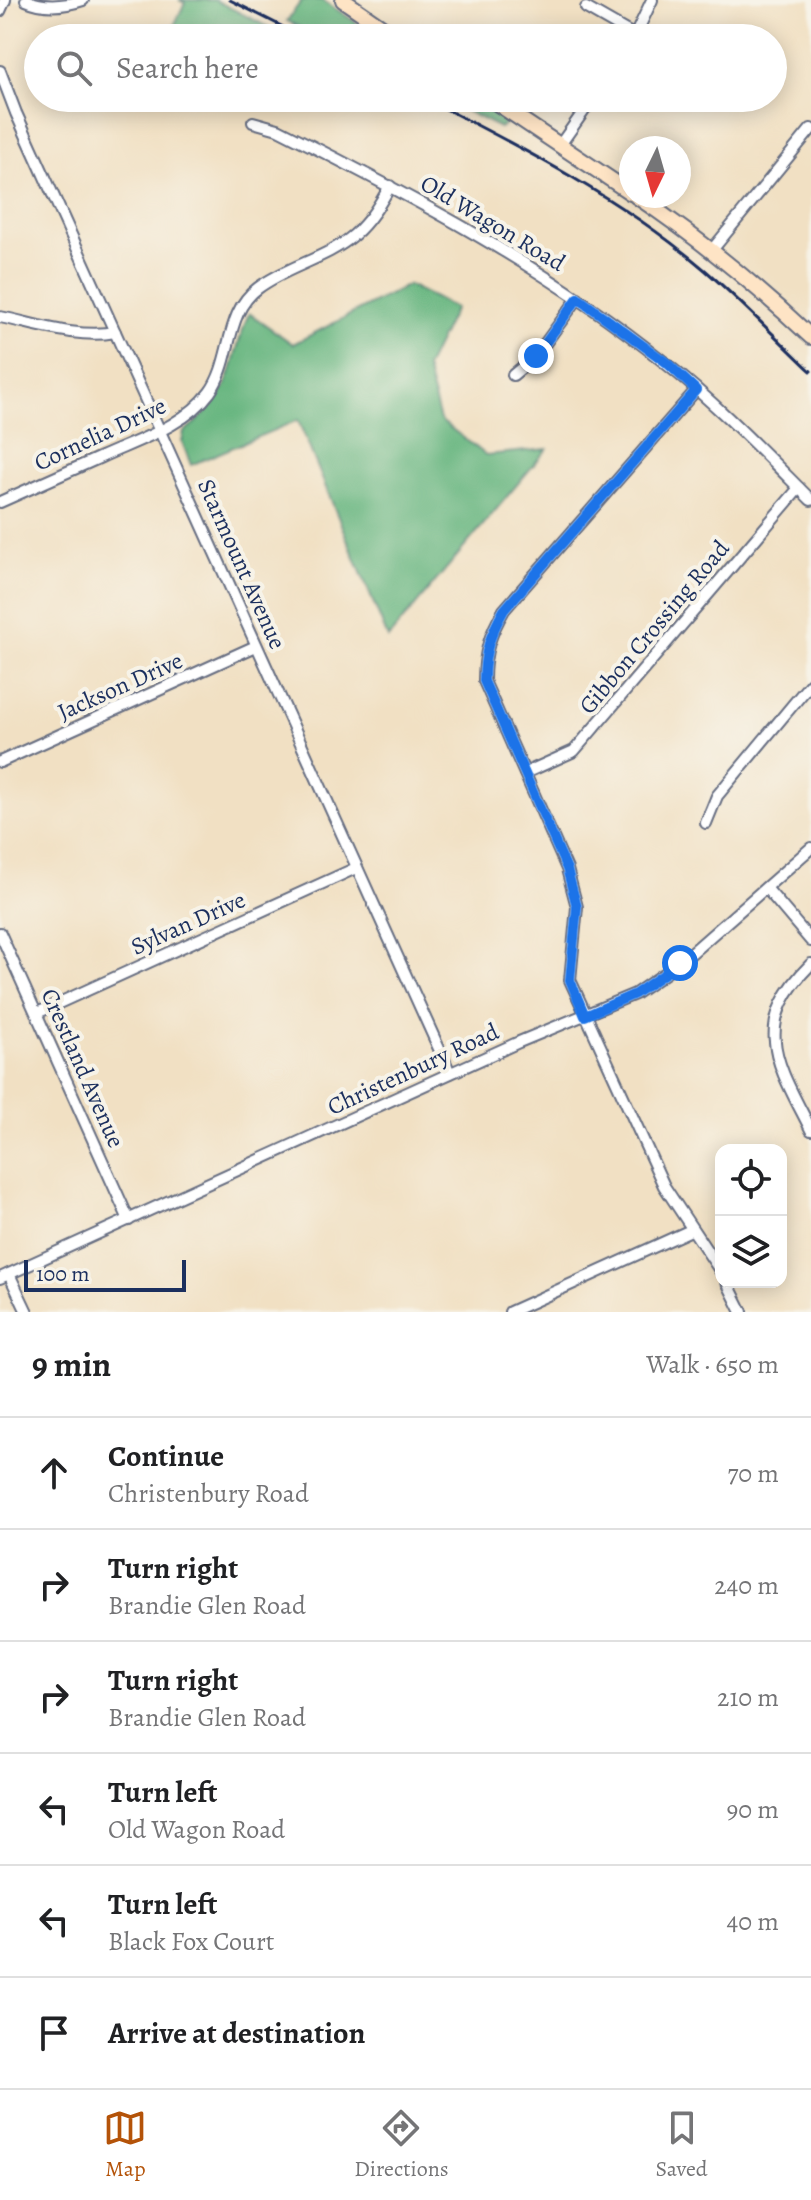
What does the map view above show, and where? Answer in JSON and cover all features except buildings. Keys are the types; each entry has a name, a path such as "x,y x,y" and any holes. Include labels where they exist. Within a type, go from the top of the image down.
{"main road":[{"path":"343,0 378,24"},
{"path":"510,112 619,185"},
{"path":"653,208 712,250 811,337"}],"street":[{"path":"0,11 5,0"},
{"path":"26,0 38,5 69,4 83,0"},
{"path":"641,24 652,0"},
{"path":"586,8 613,24"},
{"name":"Starmount Avenue","path":"0,71 16,113 450,1073"},
{"path":"560,145 583,112"},
{"name":"Old Wagon Road","path":"253,122 278,129 390,186 511,254 578,298 667,363 811,500"},
{"path":"712,250 811,129"},
{"name":"Cornelia Drive","path":"0,502 160,430 196,408 216,383 234,322 249,296 283,273 353,236 390,186"},
{"path":"513,375 536,356 578,298"},
{"path":"0,317 60,329 115,332"},
{"path":"696,390 504,610 490,634 484,655 484,681 567,869 577,907 570,980 664,1186 715,1264"},
{"name":"Gibbon Crossing Road","path":"525,773 574,751 799,488"},
{"name":"Jackson Drive","path":"0,762 256,646"},
{"path":"706,823 717,796 811,683"},
{"name":"Christenbury Road","path":"5,1276 654,983 767,889 811,848"},
{"name":"Sylvan Drive","path":"37,1013 356,868"},
{"path":"767,889 811,941"},
{"name":"Crestland Avenue","path":"0,933 129,1220"},
{"path":"811,964 790,987 780,1005 774,1028 779,1068 811,1130"},
{"path":"510,1312 691,1230"},
{"path":"5,1276 27,1312"},
{"path":"730,1288 742,1312"}],"green space":[{"path":"179,0 215,0 262,24 175,24 185,3"},
{"path":"302,0 322,0 359,24 293,24 287,21"},
{"path":"468,112 492,112 507,122 500,128"},
{"path":"408,285 455,308 426,368 440,420 486,455 547,449 388,638 298,420 191,465 182,442 184,432 202,417 223,391 249,313 293,344"}],"railway":[{"path":"230,0 277,24"},
{"path":"451,112 534,155 640,220 705,270 811,371"}],"route":[{"path":"536,356 578,298 667,363 696,390 504,610 490,634 484,655 484,681 567,869 577,907 570,980 585,1016 635,994 680,963"}]}
